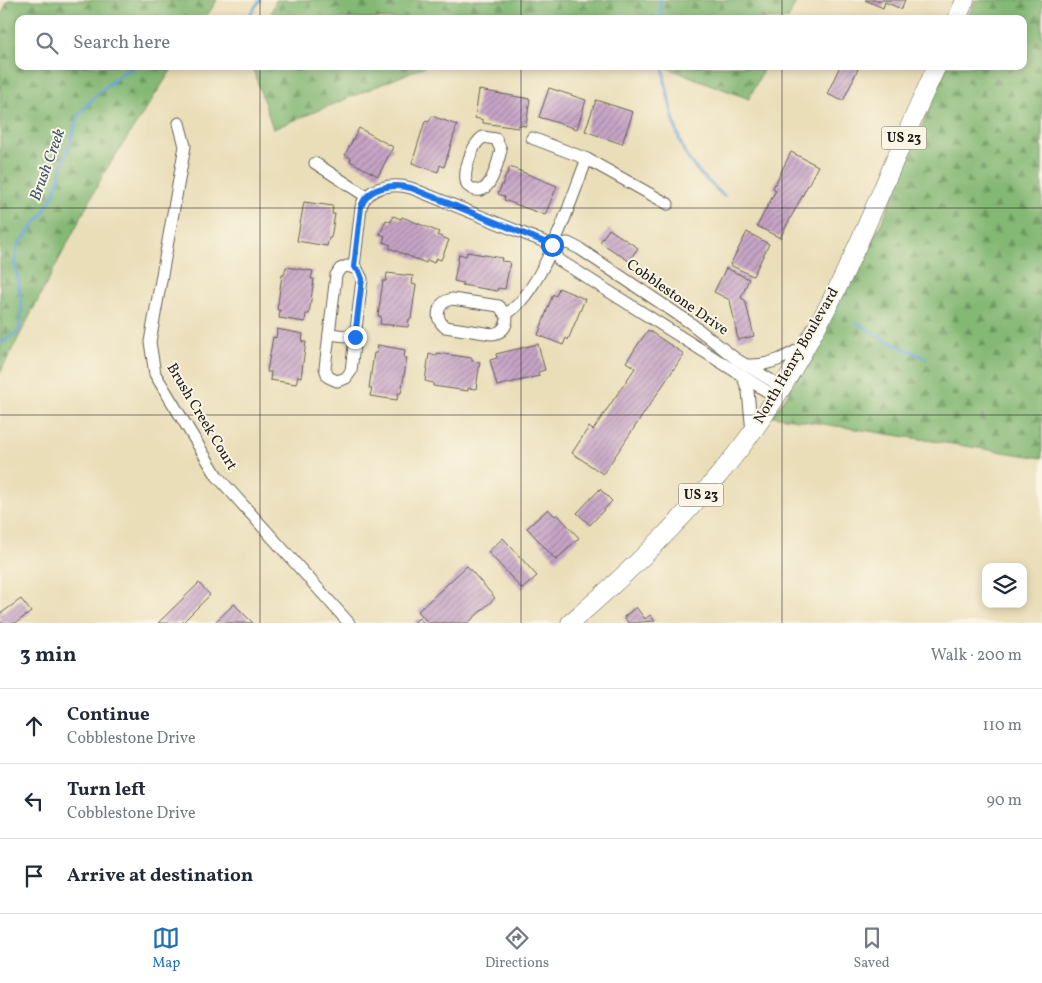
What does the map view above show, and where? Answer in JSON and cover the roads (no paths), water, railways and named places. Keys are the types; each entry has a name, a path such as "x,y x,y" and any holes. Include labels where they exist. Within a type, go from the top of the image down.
{"highway":[{"path":"959,15 965,0"},
{"name":"North Henry Boulevard","path":"580,620 649,551 702,494 752,432 779,392 807,345 840,281 935,70"}],"street":[{"name":"Brush Creek Court","path":"179,123 185,146 150,342 155,374 217,476 349,623"},
{"path":"483,137 492,137 498,141 501,148 494,172 487,187 474,190 466,184 465,174 477,142 483,137"},
{"path":"532,138 586,160 668,204"},
{"path":"506,314 518,306 528,294 552,245 586,160"},
{"path":"315,163 367,196 361,207 354,267"},
{"name":"Cobblestone Drive","path":"367,196 382,188 400,185 552,245 568,242 689,322 733,363"},
{"path":"467,210 474,190"},
{"name":"Cobblestone Drive","path":"552,245 559,260 779,392"},
{"path":"344,267 354,267 359,271 362,279 350,374 345,379 337,381 329,378 325,370 336,275 344,267"},
{"path":"454,299 495,305 500,307 506,314 507,321 504,328 492,334 448,328 439,321 438,313 443,303 454,299"},
{"path":"329,334 355,337"},
{"path":"752,432 744,370 774,362 807,345"}],"waterway":[{"name":"Brush Creek","path":"250,15 260,0"},
{"path":"660,0 661,15"},
{"name":"Brush Creek","path":"0,344 19,331 22,306 15,263 17,247 44,212 54,193 79,114 96,95 124,72 130,70"},
{"path":"664,70 671,111 685,153 698,171 724,196"},
{"path":"856,322 883,339 926,358"}]}
